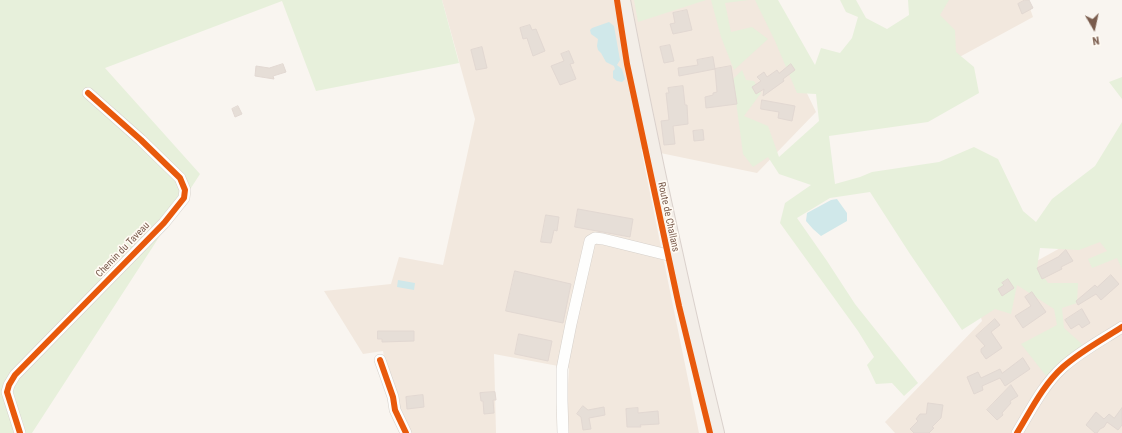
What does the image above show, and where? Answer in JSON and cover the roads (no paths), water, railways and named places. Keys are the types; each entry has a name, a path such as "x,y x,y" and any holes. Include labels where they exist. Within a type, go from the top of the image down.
{"main road":[{"name":"Route de Challans","path":"623,0 676,257 717,433"}],"street":[{"name":"Chemin du Taveau","path":"20,433 8,392 11,380 164,223 185,195 185,190 180,178 141,140 88,93"},
{"path":"563,433 562,369 590,241 595,238 603,239 676,257"},
{"path":"1017,433 1041,393 1062,368 1084,351 1122,327"},
{"path":"380,360 393,397 395,410 406,433"}],"water":[{"path":"609,22 614,26 620,60 617,65 622,69 625,79 622,82 613,78 613,71 615,69 614,66 606,62 598,50 598,39 591,34 590,30"},
{"path":"837,199 847,213 847,221 821,236 806,221 807,213 831,200"},
{"path":"398,280 415,283 414,290 397,287"}]}
